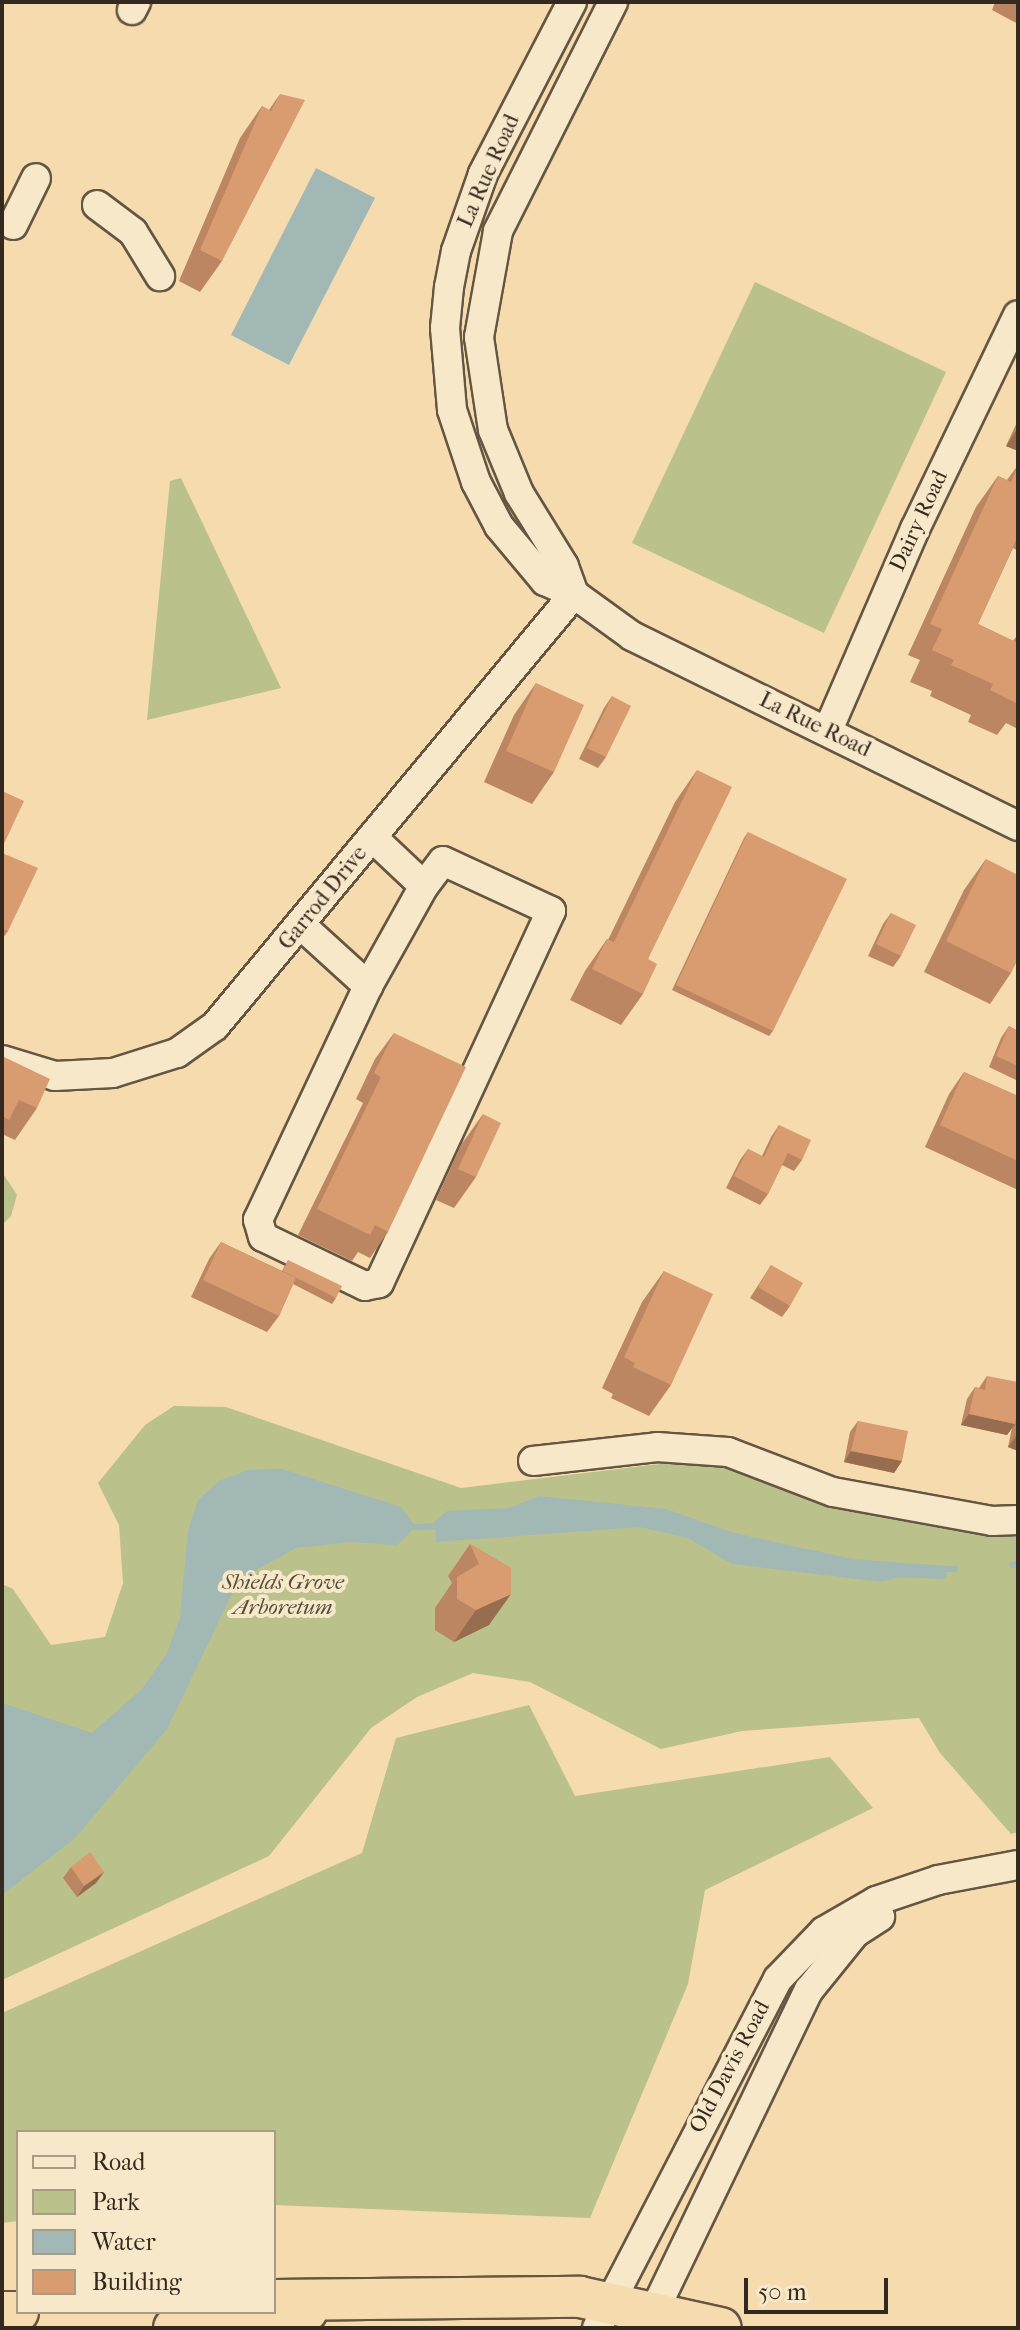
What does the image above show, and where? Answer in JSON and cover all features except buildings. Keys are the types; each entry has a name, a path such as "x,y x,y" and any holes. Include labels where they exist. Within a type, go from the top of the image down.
{"highway":[{"path":"276,2300 580,2297 603,2315 721,2328"},
{"path":"174,2328 378,2300"}],"street":[{"name":"La Rue Road","path":"572,2 468,211 456,251 445,328 452,410 476,482 521,557 545,581 574,594 632,636 1018,826"},
{"name":"La Rue Road","path":"574,594 564,566 519,493 493,430 479,337 498,231 613,2"},
{"path":"13,225 36,178"},
{"path":"97,205 133,232 160,276"},
{"name":"Dairy Road","path":"828,730 915,529 1018,315"},
{"name":"Garrod Drive","path":"2,1060 55,1076 84,1077 177,1053 215,1026 574,594"},
{"path":"372,837 424,886"},
{"path":"443,861 551,911 379,1283 365,1286 263,1237 258,1220 368,986 424,886 443,861"},
{"path":"301,925 368,986"},
{"path":"533,1461 657,1447 719,1451 833,1492 992,1521 1018,1520"},
{"name":"Old Davis Road","path":"603,2315 778,1979 824,1931 876,1901 938,1880 1018,1865"},
{"name":"Old Davis Road","path":"650,2319 809,1990 855,1933 938,1880"}],"green space":[{"path":"755,282 946,372 824,633 632,543"},
{"path":"181,478 281,688 147,720 170,481"},
{"path":"2,1172 17,1195 11,1216 2,1225"},
{"name":"Shields Grove Arboretum","path":"174,1406 226,1407 461,1488 701,1459 737,1465 819,1502 964,1528 1018,1531 1018,1832 1011,1834 940,1753 919,1718 742,1731 661,1749 530,1682 473,1673 417,1697 371,1728 269,1856 2,1980 2,1584 13,1589 51,1645 105,1637 123,1583 119,1525 98,1483 145,1425"},
{"path":"529,1705 575,1796 830,1757 873,1808 705,1890 688,1984 590,2218 276,2205 276,2130 16,2130 16,2221 2,2223 2,2013 362,1853 396,1738"}],"water":[{"path":"316,168 375,198 289,365 231,335"},
{"path":"282,1469 401,1507 416,1527 397,1545 350,1542 296,1548 247,1575 230,1598 167,1729 75,1838 2,1895 2,1703 92,1733 142,1689 167,1653 180,1618 188,1531 198,1500 219,1481 248,1470"},
{"path":"539,1496 666,1509 734,1533 852,1559 947,1566 946,1579 898,1577 882,1582 732,1564 688,1538 640,1527 436,1542 435,1521 447,1511 509,1508"}],"waterway":[{"path":"416,1527 440,1526"},
{"path":"1012,1565 1018,1564"},
{"path":"941,1569 955,1569"}]}
